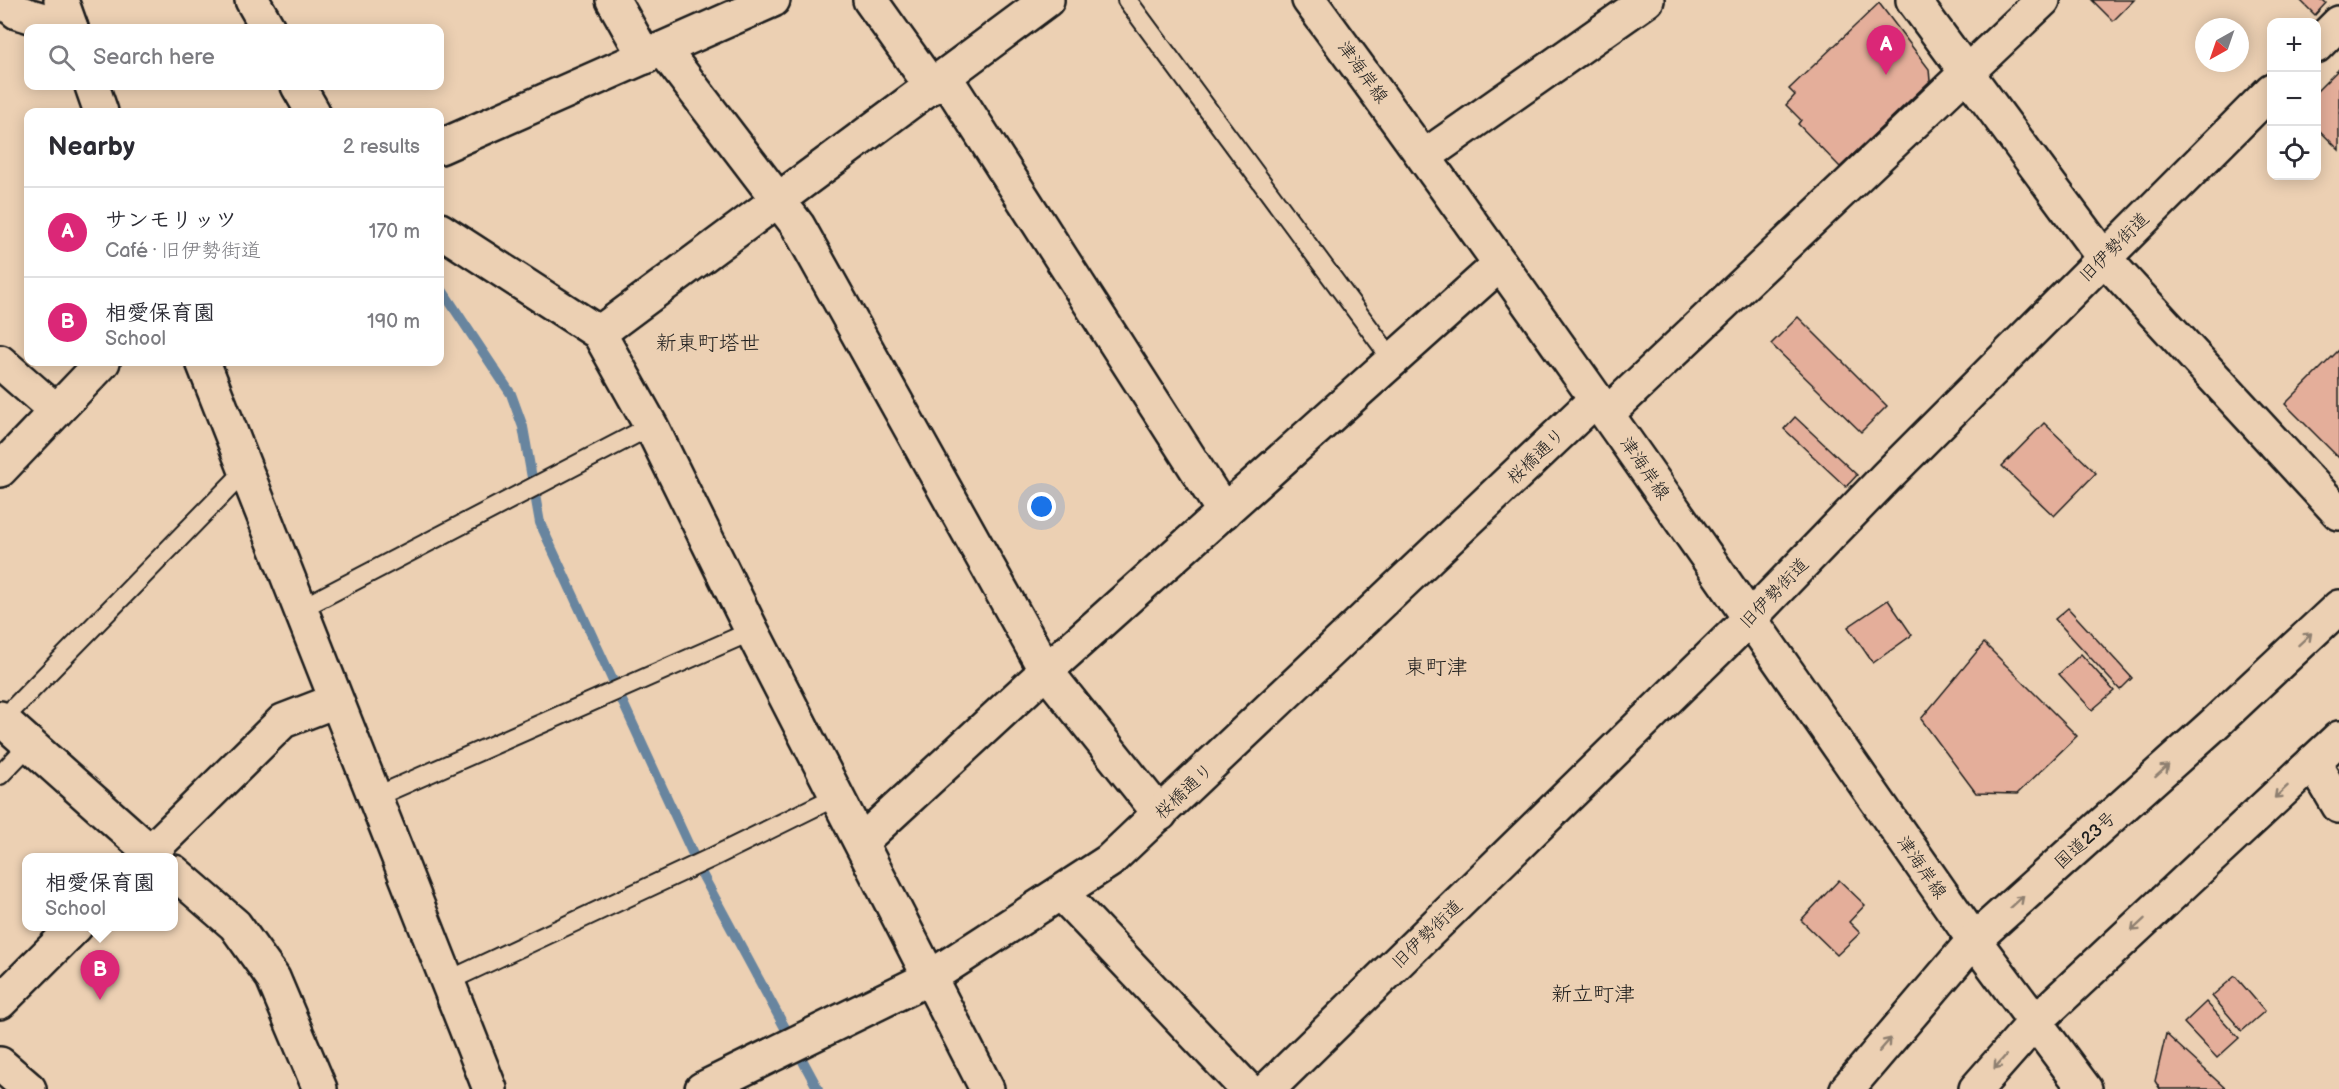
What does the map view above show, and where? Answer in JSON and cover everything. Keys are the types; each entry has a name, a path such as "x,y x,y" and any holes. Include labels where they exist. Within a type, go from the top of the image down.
{"main road":[{"path":"3,0 17,12 58,24"},
{"path":"61,0 70,24"},
{"path":"252,0 266,24"},
{"path":"614,0 654,53 798,226 1046,671 1160,814"},
{"path":"444,145 773,0"},
{"path":"870,0 939,82 1224,512"},
{"path":"599,333 1047,0"},
{"name":"津海岸線","path":"1309,0 1425,156 1974,940 2085,1089"},
{"path":"1425,156 1647,0"},
{"path":"1913,0 2103,257 2339,513"},
{"name":"桜橋通り","path":"702,1089 929,978 1109,861 1968,72 2043,0"},
{"path":"2321,41 2339,23"},
{"path":"93,90 100,108"},
{"path":"300,90 311,108"},
{"name":"旧伊勢街道","path":"1268,1089 1749,619 2103,257 2267,94"},
{"path":"444,233 599,333 651,426 752,631 987,1089"},
{"path":"861,841 1046,671 1500,264"},
{"path":"0,362 56,410"},
{"path":"0,470 99,366"},
{"path":"205,366 490,1089"},
{"name":"国道23号","path":"1846,1089 1974,940 2212,726 2339,607"},
{"path":"162,853 283,721 335,701"},
{"path":"1,719 148,853"},
{"path":"1976,1089 2035,1022 2339,738"},
{"path":"2313,762 2339,806"},
{"path":"178,878 235,925 273,978 320,1089"},
{"path":"1061,893 1247,1089"},
{"path":"0,1002 72,931"},
{"path":"0,1064 29,1089"}],"lane":[{"path":"1127,0 1392,359"},
{"path":"300,609 651,426"},
{"path":"1,719 247,469"},
{"path":"375,797 752,631"},
{"path":"0,775 29,745"},
{"path":"448,981 711,858 837,796"}],"building":[{"path":"2092,0 2134,0 2113,21"},
{"path":"2300,0 2323,0 2326,3 2315,15"},
{"path":"1879,3 1929,69 1930,81 1840,167 1798,124 1801,120 1786,105 1795,95 1789,89"},
{"path":"2339,69 2339,150 2321,132 2321,87"},
{"path":"1798,317 1887,406 1861,432 1771,344"},
{"path":"2339,350 2339,458 2285,404"},
{"path":"1795,417 1857,475 1846,487 1784,429"},
{"path":"2044,423 2096,473 2054,516 2002,466"},
{"path":"1888,600 1912,635 1873,663 1848,627"},
{"path":"2068,608 2132,678 2120,690 2055,619"},
{"path":"1984,643 2077,736 2017,794 1976,793 1921,719"},
{"path":"2081,654 2114,691 2092,710 2059,674"},
{"path":"1839,880 1865,905 1849,922 1860,933 1837,955 1801,920"},
{"path":"2235,976 2265,1011 2242,1031 2212,996"},
{"path":"2206,1002 2239,1038 2217,1058 2184,1023"},
{"path":"2166,1034 2226,1089 2160,1089 2155,1081"}],"waterway":[{"path":"444,293 511,394 523,427 540,523 703,876 818,1089"}],"place":[{"name":"サンモリッツ","path":"1886,75"},
{"name":"相愛保育園","path":"100,1000"}],"district":[{"name":"新東町塔世","path":"708,343"},
{"name":"東町津","path":"1436,667"},
{"name":"新立町津","path":"1593,994"}]}
